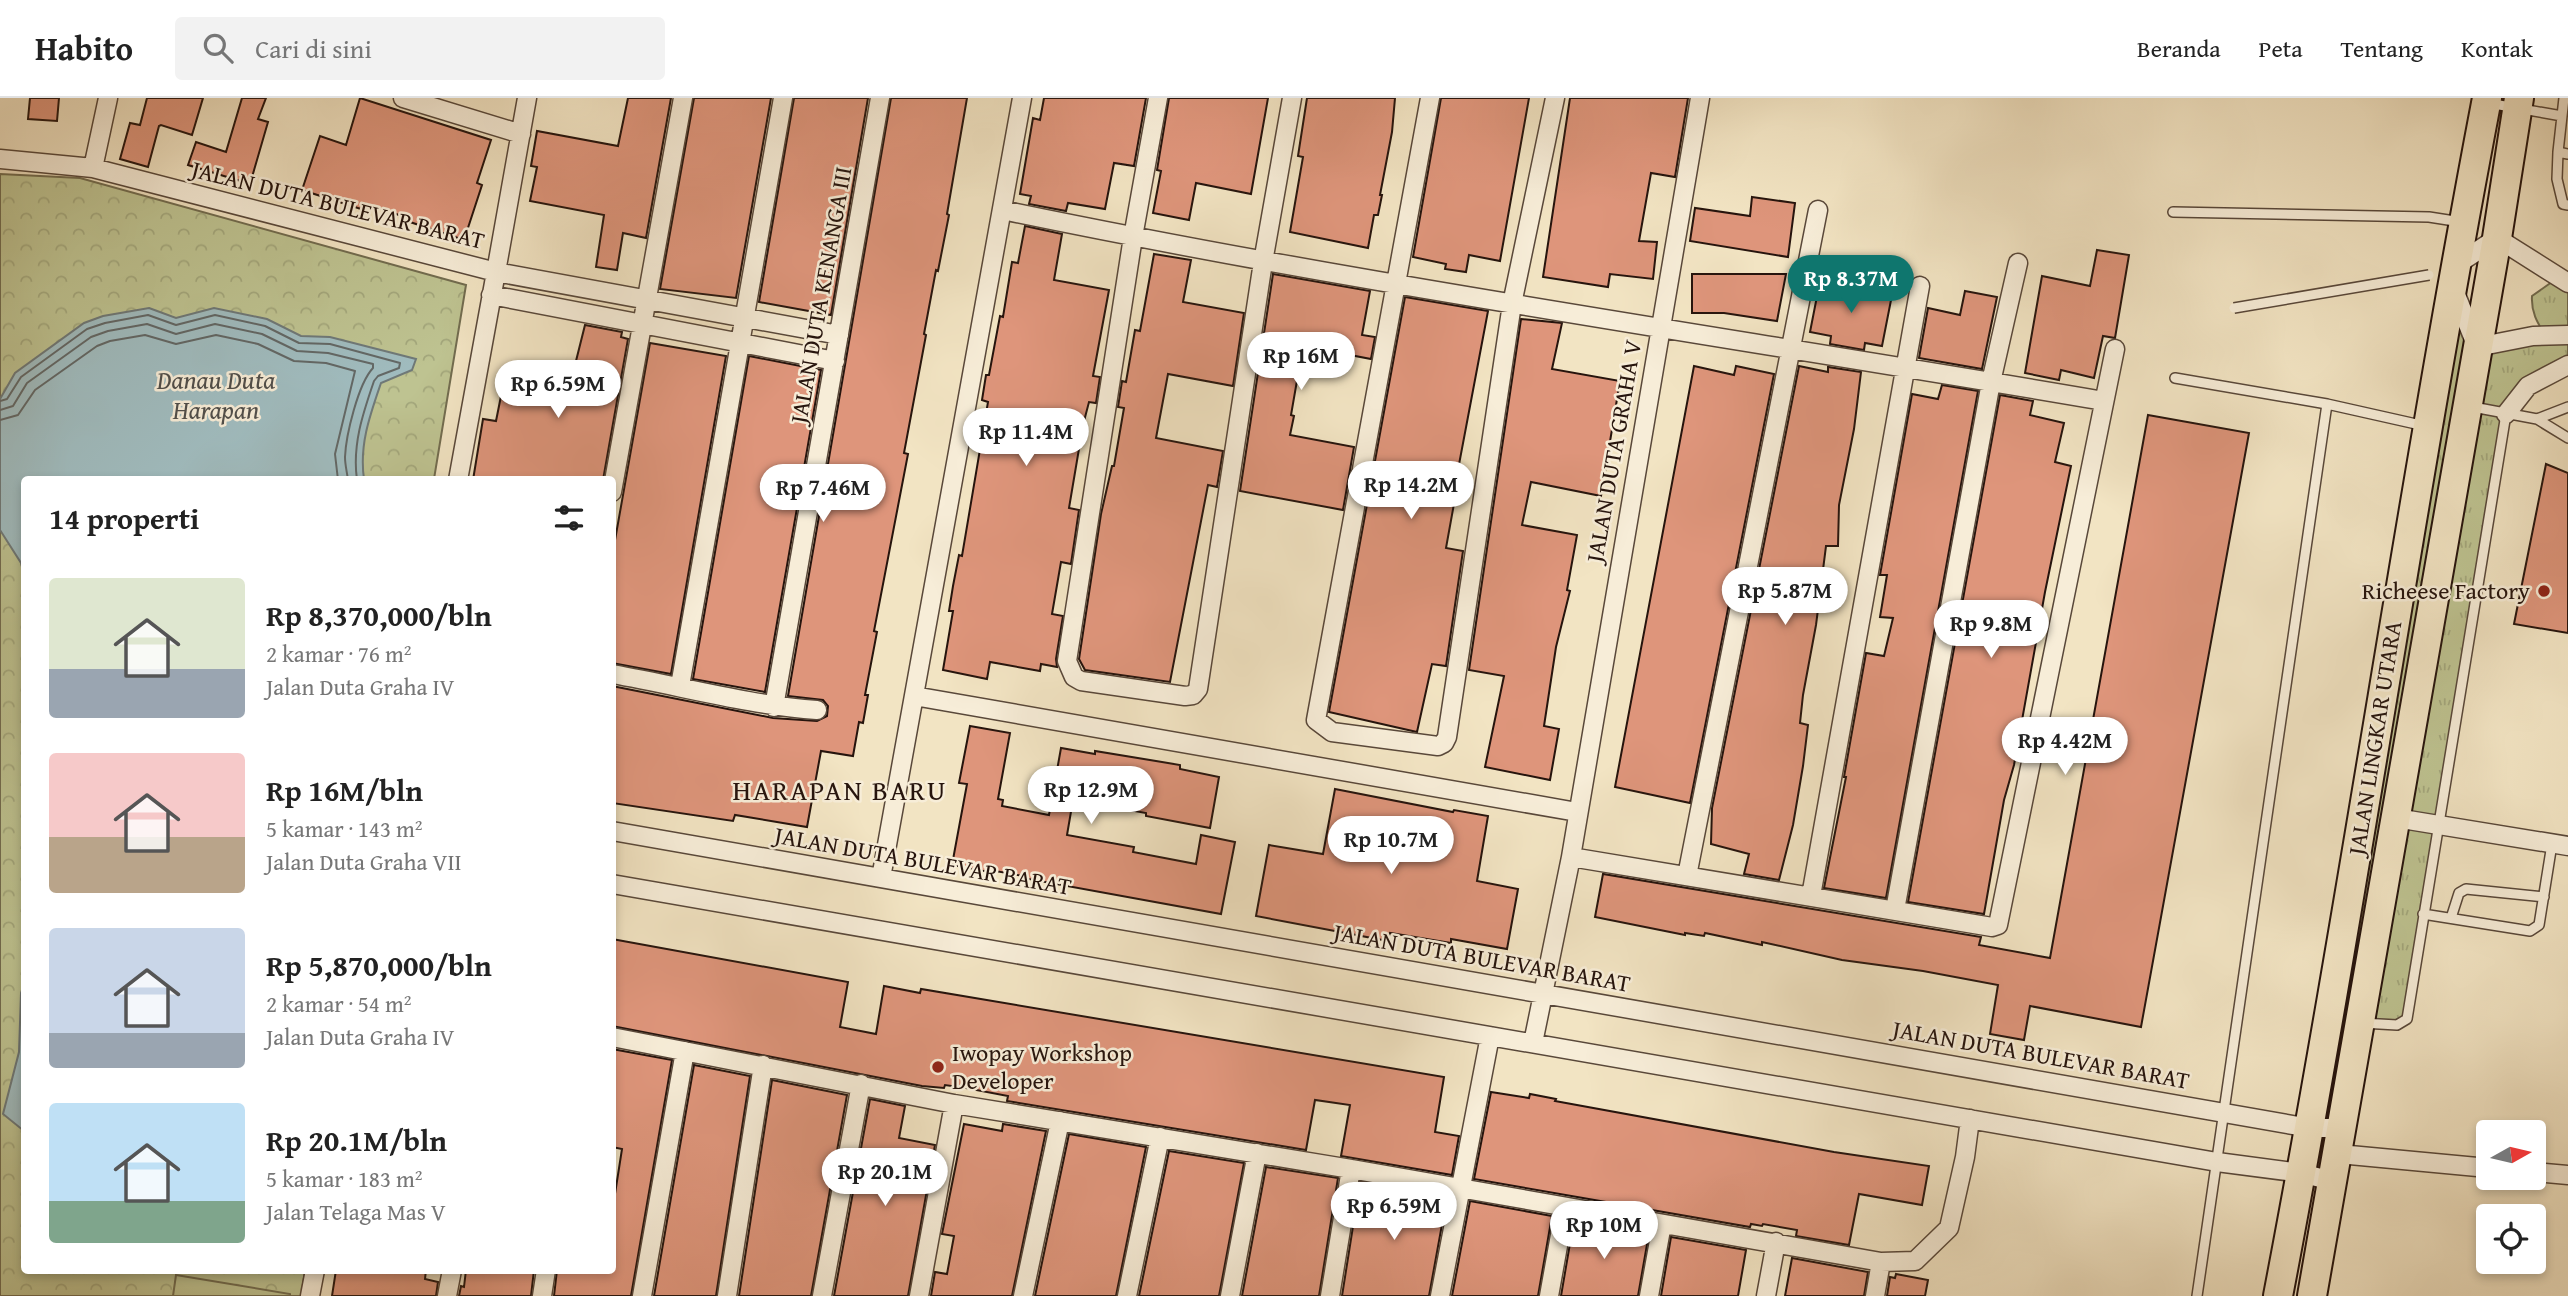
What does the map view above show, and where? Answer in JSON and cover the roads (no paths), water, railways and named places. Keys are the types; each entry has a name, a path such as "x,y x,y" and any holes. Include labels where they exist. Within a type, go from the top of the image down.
{"main road":[{"name":"JALAN LINGKAR UTARA","path":"2278,1296 2292,1172 2427,426 2446,275 2463,222 2485,99"},
{"name":"JALAN LINGKAR UTARA","path":"2312,1296 2519,104"}],"street":[{"path":"93,168 108,98"},
{"path":"403,98 522,134"},
{"path":"527,98 496,272 839,335"},
{"path":"615,476 683,98"},
{"path":"680,686 783,98"},
{"name":"JALAN DUTA KENANGA III","path":"774,707 880,98"},
{"path":"881,878 1022,98"},
{"path":"1158,98 1133,237 1067,661 1069,670 1081,681 1185,696 1192,695 1198,689 1263,262 1292,98"},
{"path":"1430,98 1316,720 1332,732 1438,746 1444,743 1447,737 1513,304 1555,98"},
{"name":"JALAN DUTA GRAHA V","path":"1534,1040 1571,857 1700,98"},
{"name":"JALAN DUTA BULEVAR BARAT","path":"0,159 93,168 496,272 459,476"},
{"path":"1002,209 1263,262 2104,401"},
{"path":"1687,876 1818,210"},
{"path":"2568,283 2497,237 2446,275 2477,347 2533,336 2568,335"},
{"path":"1895,910 1991,382 2018,263"},
{"path":"1811,896 1920,286"},
{"path":"491,295 835,360"},
{"path":"1571,857 1992,927 1998,925 2116,349"},
{"path":"2506,414 2528,386 2568,365"},
{"path":"616,675 774,707 817,710"},
{"path":"914,696 1577,812"},
{"path":"2396,818 2560,845"},
{"name":"JALAN DUTA BULEVAR BARAT","path":"616,832 1542,998 2300,1125 2338,1155"},
{"path":"616,885 1490,1036 1534,1040 2226,1163 2292,1172 2338,1155 2476,1167"},
{"path":"1440,1296 1490,1036"},
{"path":"616,1038 954,1104 1352,1169 1881,1262 1915,1261 1949,1228 1965,1157 1970,1119"},
{"path":"642,1296 685,1051"},
{"path":"727,1296 763,1065"},
{"path":"822,1296 861,1084"},
{"path":"919,1296 954,1104"},
{"path":"1023,1296 1060,1121"},
{"path":"1127,1296 1160,1137"},
{"path":"1230,1296 1257,1153"},
{"path":"1330,1296 1352,1169"},
{"path":"2546,1173 2568,1175"},
{"path":"1549,1296 1565,1206"},
{"path":"1649,1296 1662,1224"},
{"path":"1766,1296 1776,1242"},
{"path":"1875,1296 1881,1262"},
{"path":"310,1296 314,1274"},
{"path":"447,1296 451,1274"},
{"path":"541,1296 545,1274"}],"lane":[{"path":"2564,98 2563,153 2557,178 2568,216"},
{"path":"2485,99 2519,104 2562,116"},
{"path":"2173,212 2429,217 2463,222"},
{"path":"2247,306 2391,281 2336,293 2234,308 2247,306 2446,275"},
{"path":"2175,378 2327,404 2427,426"},
{"path":"2197,1296 2226,1163 2327,404"},
{"path":"2467,406 2537,419 2568,438"},
{"path":"2537,419 2568,407"},
{"path":"2361,1023 2398,1025 2407,1019 2506,414"},
{"path":"2423,914 2530,931 2539,925 2544,897 2560,845"},
{"path":"2451,918 2459,893 2466,889 2544,897"}],"water":[{"name":"Danau Duta Harapan","path":"149,308 176,318 214,308 267,319 301,336 330,337 416,359 412,370 381,383 364,442 364,476 21,476 21,563 0,530 0,399 15,373 84,323 103,316"},
{"path":"21,993 21,1129 3,1114 19,1052"}],"place":[{"name":"Richeese Factory","path":"2544,591"},
{"name":"Iwopay Workshop Developer","path":"938,1067"}],"district":[{"name":"HARAPAN BARU","path":"840,790"}]}
